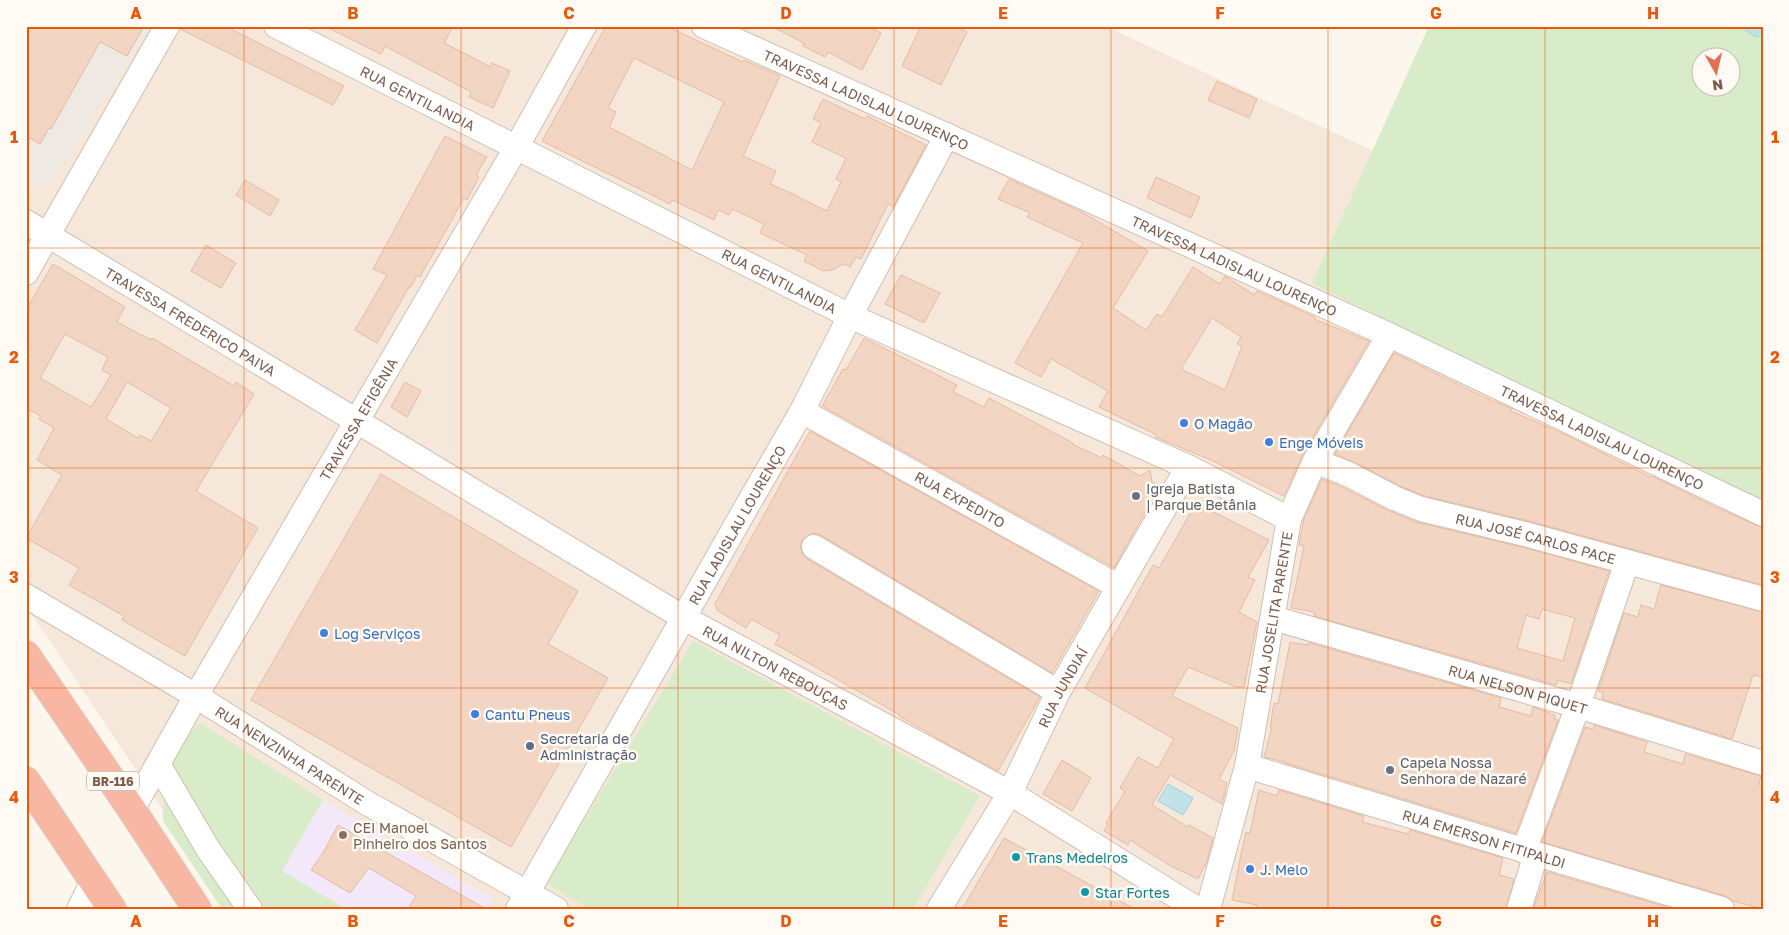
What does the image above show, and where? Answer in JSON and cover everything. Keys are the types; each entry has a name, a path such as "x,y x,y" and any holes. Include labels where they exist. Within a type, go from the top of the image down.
{"highway":[{"name":"BR-116","path":"26,655 197,909"},
{"path":"26,781 112,909"}],"street":[{"path":"26,273 167,26"},
{"name":"RUA GENTILANDIA","path":"276,26 850,316 1188,467 1289,520"},
{"name":"TRAVESSA EFIGÊNIA","path":"132,810 196,696 516,148 584,26"},
{"name":"TRAVESSA LADISLAU LOURENÇO","path":"704,26 1389,335 1763,514"},
{"name":"RUA LADISLAU LOURENÇO","path":"523,901 746,506 802,411 946,135"},
{"name":"TRAVESSA FREDERICO PAIVA","path":"26,222 357,422"},
{"name":"RUA JOSELITA PARENTE","path":"1208,909 1246,766 1289,520 1315,461 1389,335"},
{"name":"RUA EXPEDITO","path":"802,411 1118,588"},
{"name":"RUA NILTON REBOUÇAS","path":"357,422 684,618 1010,793 1197,909"},
{"name":"RUA JOSÉ CARLOS PACE","path":"1315,461 1348,474 1394,498 1421,509 1526,534 1763,599"},
{"name":"RUA JUNDIAÍ","path":"939,909 1010,793 1058,692 1188,467"},
{"path":"814,548 1058,692"},
{"path":"1519,909 1530,852 1627,562"},
{"name":"RUA NENZINHA PARENTE","path":"26,596 196,696 523,901 556,909"},
{"name":"RUA NELSON PIQUET","path":"1273,618 1578,706 1763,763"},
{"path":"158,764 208,849 250,909"},
{"name":"RUA EMERSON FITIPALDI","path":"1246,766 1722,909"},
{"path":"79,909 94,881"}],"shaded area":[{"path":"26,26 1105,26 1763,332 1763,909 229,909 26,606"},
{"path":"26,26 150,26 49,185 39,180 26,200"},
{"name":"CEI Manoel Pinheiro dos Santos","path":"323,800 493,899 487,909 346,909 281,871"}],"green space":[{"path":"1429,26 1740,26 1754,36 1763,37 1763,509 1312,283"},
{"path":"693,641 980,796 913,909 589,909 546,883"},
{"path":"200,723 323,800 282,871 346,909 222,909 163,821 164,790 176,747"}],"water":[{"path":"1740,26 1763,26 1763,37 1754,36"},
{"path":"1168,784 1193,798 1183,815 1158,801"}],"building":[{"path":"26,26 144,26 127,56 100,42 51,129 49,128 40,144 26,136"},
{"path":"181,26 225,26 344,86 333,105 180,29"},
{"path":"324,26 453,26 444,43 491,67 492,63 510,71 493,108 469,97 471,92 385,46 381,54"},
{"path":"606,26 666,26 743,62 744,60 780,76 743,156 776,171 770,184 827,211 841,182 836,179 846,158 812,142 821,123 813,119 823,99 865,119 867,116 926,145 893,207 888,204 861,259 856,257 850,267 843,264 832,270 823,271 804,261 807,255 760,233 764,224 732,209 729,215 718,210 714,220 672,200 670,204 542,141","holes":["634,58 724,102 692,170 609,127 616,112 608,108"]},
{"path":"771,26 867,26 881,33 862,70 828,52 825,57 803,46 804,43"},
{"path":"921,26 956,26 967,32 941,85 902,66"},
{"path":"1217,81 1257,99 1249,118 1208,100"},
{"path":"445,136 487,157 476,175 479,177 467,200 464,198 420,277 417,276 409,287 377,343 355,330 387,275 373,269"},
{"path":"1156,177 1200,197 1191,218 1147,198"},
{"path":"1009,179 1080,211 1148,251 1113,308 1146,330 1157,314 1162,317 1193,267 1220,284 1225,276 1254,295 1257,291 1315,317 1314,319 1369,341 1303,454 1284,496 1211,460 1155,437 1157,435 1099,407 1108,391 1051,359 1041,377 1015,363 1083,243 1027,217 1030,213 998,199","holes":["1212,318 1241,337 1237,344 1242,346 1225,390 1181,369"]},
{"path":"245,180 279,200 270,216 236,195"},
{"path":"206,245 236,263 221,288 191,271"},
{"path":"53,264 125,307 117,322 151,340 152,338 234,386 236,382 254,394 196,491 258,528 185,656 122,620 124,616 69,585 79,568 26,538 62,475 37,460 54,428 39,419 41,416 26,408 26,310","holes":["65,334 108,357 102,370 111,375 91,407 40,378","127,382 171,408 151,441 140,435 138,438 106,419"]},
{"path":"901,275 940,293 924,323 885,304"},
{"path":"864,338 957,385 953,392 984,407 989,398 1072,444 1102,458 1103,455 1140,476 1150,470 1152,482 1160,485 1114,568 822,406 843,369 846,370"},
{"path":"1394,353 1512,409 1511,411 1763,528 1763,585 1529,521 1425,496 1400,486 1335,454"},
{"path":"405,382 421,391 407,417 391,407"},
{"path":"810,431 1099,591 1052,673 821,535 815,533 808,535 802,540 800,547 807,559 1040,697 998,771 951,746 775,644 780,635 751,619 746,628 717,610 715,604"},
{"path":"381,474 578,591 548,644 608,678 511,847 251,700"},
{"path":"1322,479 1416,522 1522,547 1609,571 1571,684 1558,680 1556,685 1314,616 1315,612 1291,608 1304,546 1299,545 1304,519","holes":["1542,609 1575,618 1563,661 1517,648 1526,615 1539,619"]},
{"path":"1196,503 1269,540 1248,577 1255,580 1239,612 1257,622 1244,687 1236,687 1188,667 1172,696 1238,728 1234,751 1219,779 1227,783 1222,804 1170,775 1152,805 1188,827 1189,825 1213,838 1207,861 1198,879 1169,865 1130,840 1128,845 1104,831 1108,824 1106,823 1125,791 1120,788 1138,757 1158,768 1174,739 1085,688 1153,565 1159,568"},
{"path":"1661,585 1763,612 1763,677 1753,675 1732,739 1602,699 1603,692 1598,691 1624,613 1638,617 1641,605 1654,609"},
{"path":"1290,642 1308,645 1309,643 1501,698 1499,707 1531,716 1533,707 1555,715 1554,719 1558,720 1516,833 1264,757 1272,727 1270,727 1274,703 1278,704"},
{"path":"1594,725 1647,742 1644,752 1683,764 1685,754 1761,776 1759,785 1763,786 1763,909 1733,901 1726,896 1542,842 1585,727 1593,729"},
{"path":"1062,760 1091,778 1072,811 1043,794"},
{"path":"1259,790 1277,796 1279,790 1364,816 1362,822 1408,834 1410,830 1503,858 1499,875 1514,879 1506,909 1256,909 1257,905 1232,900 1246,832 1250,833"},
{"path":"338,825 486,909 408,909 416,896 369,868 350,893 311,870"},
{"name":"Trans Medeiros","path":"1004,838 1074,876 1135,909 962,909"},
{"path":"1547,872 1673,909 1533,909"}],"place":[{"name":"O Magão","path":"1184,423"},
{"name":"Enge Móveis","path":"1269,442"},
{"name":"Igreja Batista | Parque Betânia","path":"1136,496"},
{"name":"Log Serviços","path":"324,633"},
{"name":"Cantu Pneus","path":"475,714"},
{"name":"Secretaria de Administração","path":"530,746"},
{"name":"Capela Nossa Senhora de Nazaré","path":"1390,770"},
{"name":"CEI Manoel Pinheiro dos Santos","path":"343,835"},
{"name":"Trans Medeiros","path":"1016,857"},
{"name":"J. Melo","path":"1250,869"},
{"name":"Star Fortes","path":"1085,892"}]}
